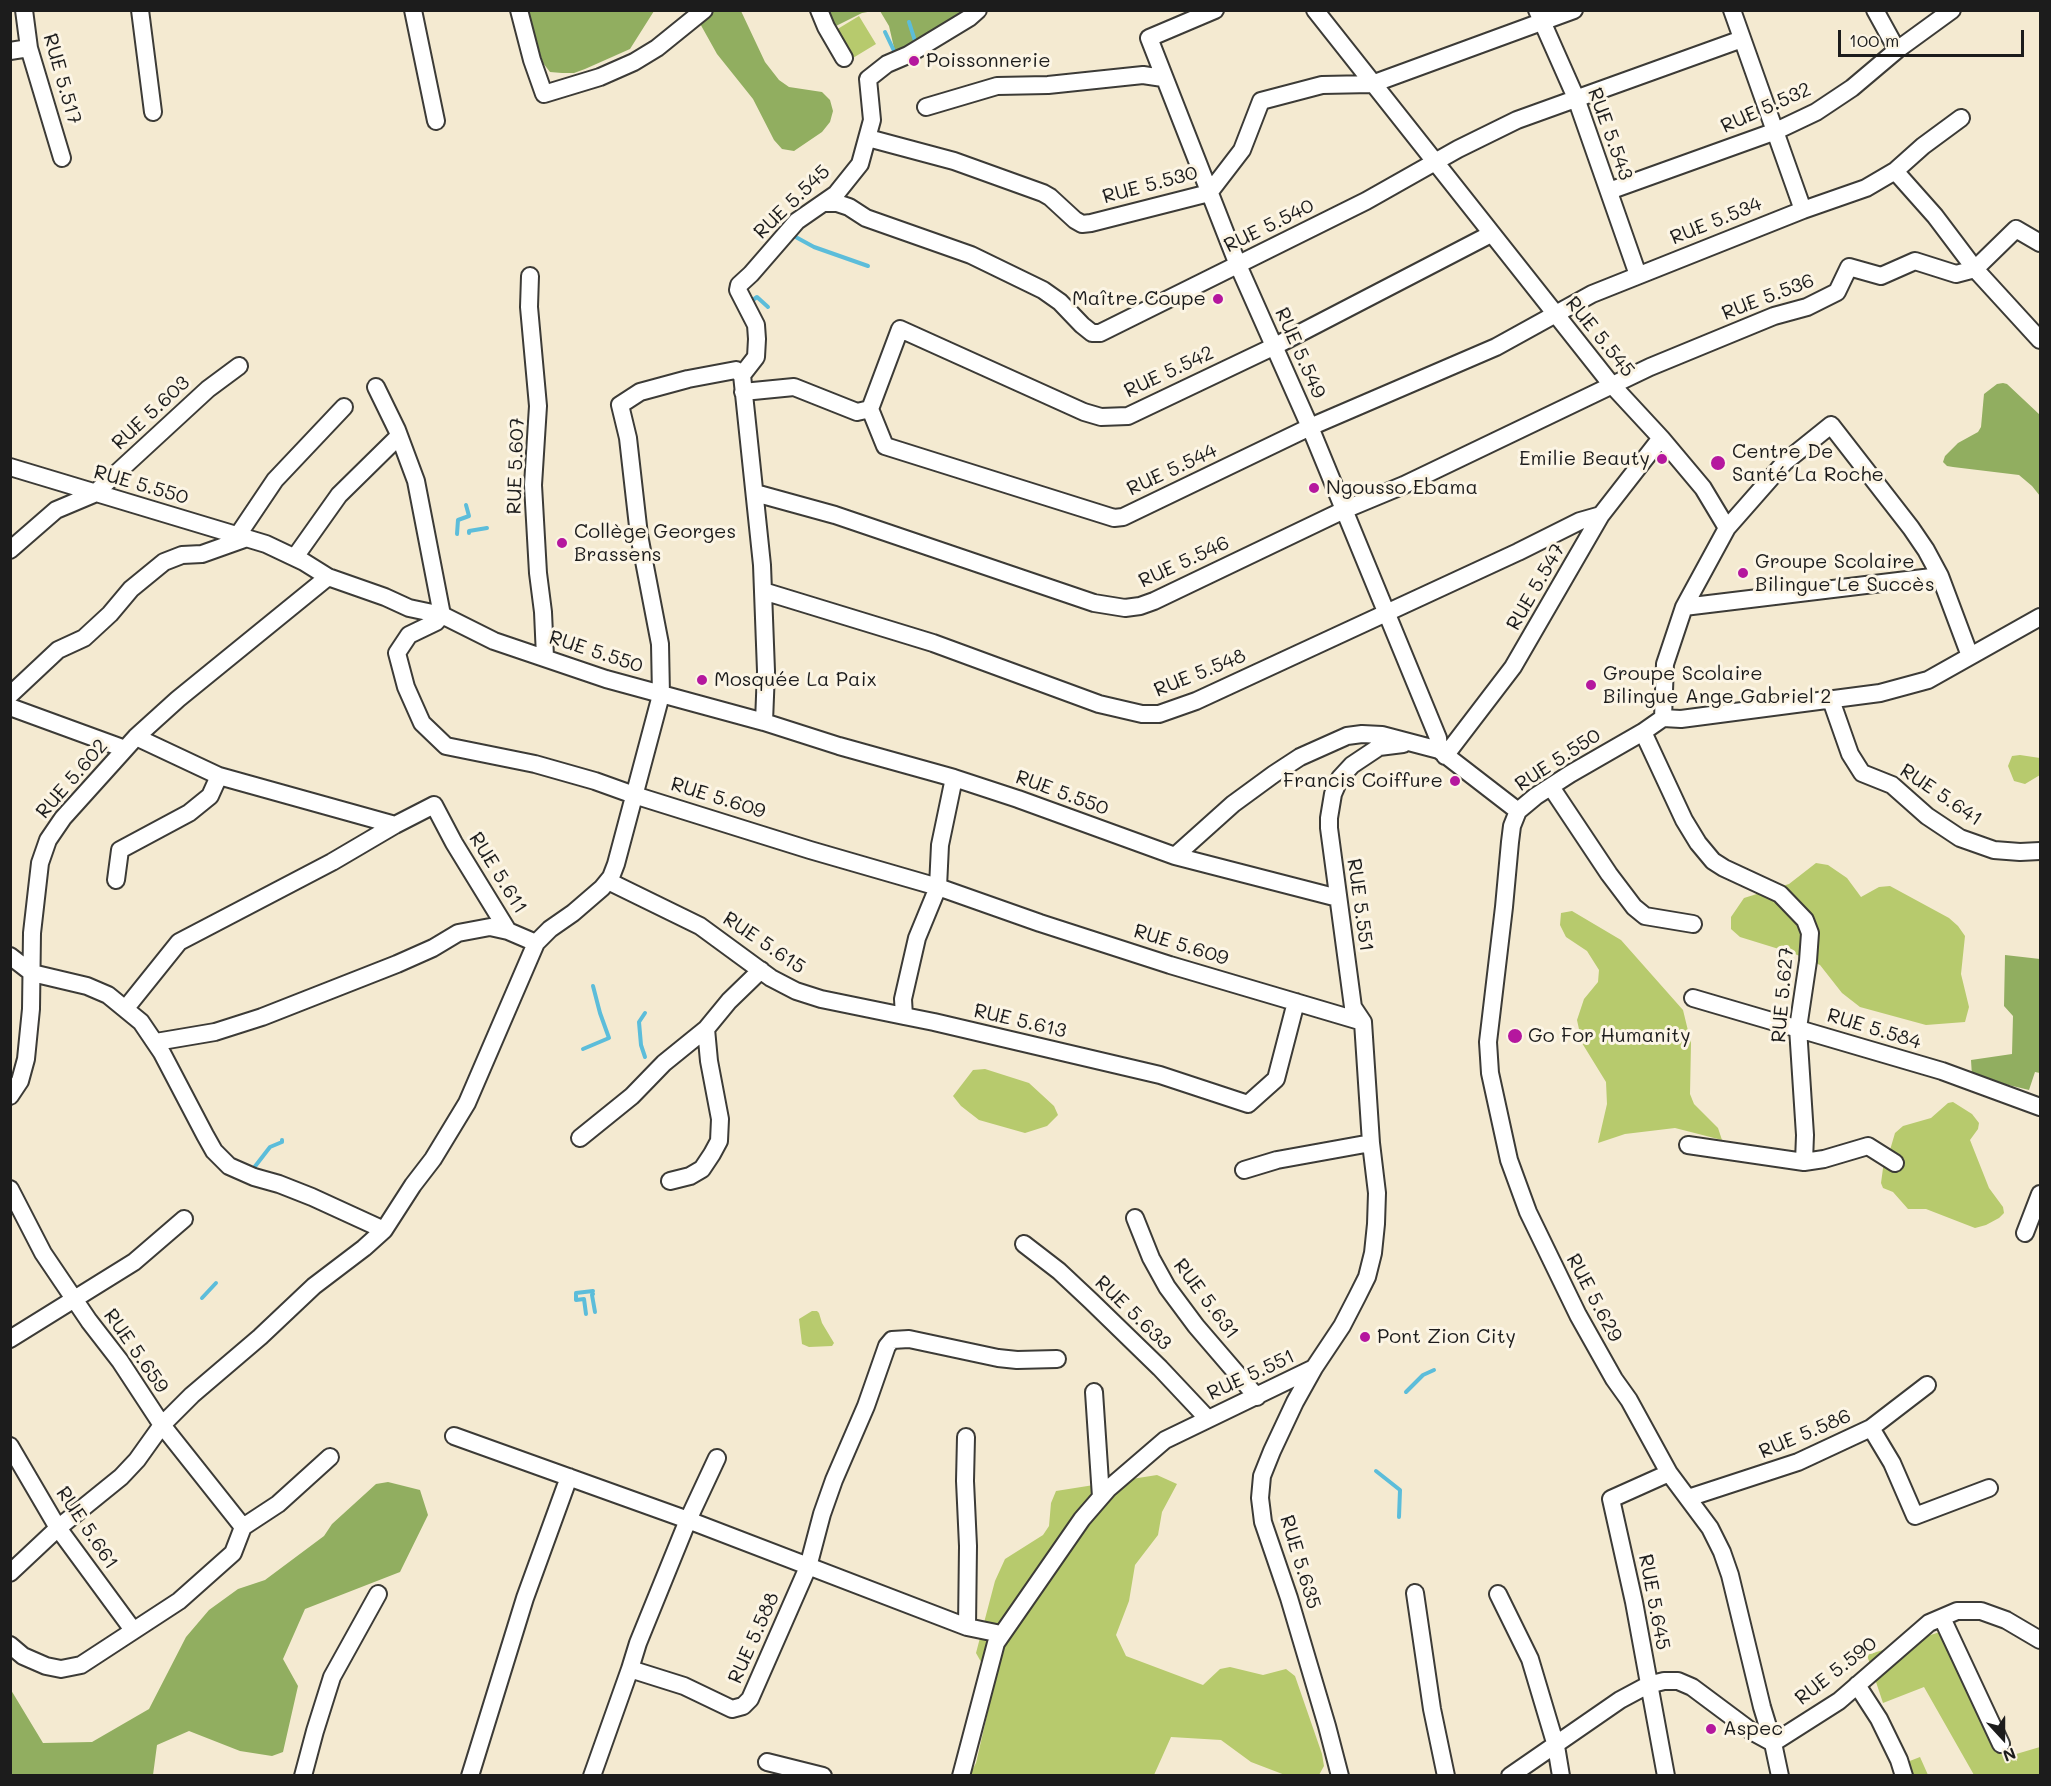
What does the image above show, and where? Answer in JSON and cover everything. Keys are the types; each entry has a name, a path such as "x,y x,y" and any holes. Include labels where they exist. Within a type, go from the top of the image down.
{"street":[{"name":"RUE 5.517","path":"24,10 29,48 62,158"},
{"path":"140,10 153,112"},
{"path":"413,10 436,121"},
{"path":"519,10 531,60 544,94 600,77 634,62 657,48 684,18 704,10"},
{"path":"819,10 844,58"},
{"name":"RUE 5.545","path":"743,384 756,357 757,339 756,325 738,290 739,285 797,222 836,194 860,164 872,120 868,79 887,64 908,55 969,18 978,10"},
{"name":"RUE 5.549","path":"1215,10 1149,38 1238,265 1310,428 1438,738 1442,753"},
{"name":"RUE 5.530","path":"868,138 954,161 1043,193 1082,224 1209,193 1242,150 1262,101 1322,85 1372,84 1539,16 1574,10"},
{"path":"1732,10 1803,210"},
{"path":"1875,10 1897,50"},
{"name":"RUE 5.532","path":"1609,190 1776,131 1825,106 1852,88 1897,50 1952,10"},
{"name":"RUE 5.545","path":"1321,12 1372,84 1554,314 1611,384 1703,488 1727,528"},
{"name":"RUE 5.543","path":"1539,16 1576,98 1638,275"},
{"name":"RUE 5.540","path":"825,203 837,203 849,207 866,218 971,255 1043,290 1060,302 1092,333 1100,333 1366,201 1458,149 1508,124 1742,39"},
{"path":"10,51 29,48"},
{"path":"926,107 997,86 1048,85 1143,75 1163,78"},
{"name":"RUE 5.534","path":"1554,314 1592,294 1638,275 1803,210 1866,188 1895,171 1923,146 1961,118"},
{"path":"1895,171 1929,209 1976,269 2040,340"},
{"path":"1976,269 2016,230 2040,243"},
{"name":"RUE 5.542","path":"870,409 900,329 1084,412 1101,417 1128,416 1275,346 1491,234"},
{"name":"RUE 5.536","path":"1611,384 1773,316 1807,307 1838,291 1849,267 1881,276 1915,261 1956,274 1976,269"},
{"name":"RUE 5.607","path":"530,276 529,307 538,406 533,485 545,657"},
{"name":"RUE 5.544","path":"870,409 885,446 1114,518 1123,517 1310,428 1496,347 1554,314"},
{"name":"RUE 5.603","path":"10,550 56,510 94,494 208,389 239,366"},
{"name":"RUE 5.611","path":"396,825 434,805 454,843 508,931 536,944 550,929 573,913 608,880 616,864 660,694 660,644 639,535 628,438 620,405 640,392 688,378 736,370 743,384"},
{"path":"764,722 766,671 763,591 743,384 794,387 857,411 870,409"},
{"name":"RUE 5.546","path":"755,494 835,514 1094,603 1125,608 1154,602 1344,510 1404,485 1611,384"},
{"path":"376,387 397,430 416,481 442,615"},
{"path":"10,695 58,650 84,638 146,575 169,559 191,553 202,554 242,536 275,480 344,407"},
{"path":"1970,656 1940,576 1926,550 1831,425 1785,462 1727,528 1684,607 1665,664 1663,718 1681,718 1880,693 1928,680 2040,617"},
{"path":"295,557 339,495 398,437"},
{"name":"RUE 5.547","path":"1442,753 1513,667 1601,514 1661,438"},
{"name":"RUE 5.550","path":"10,467 94,494 242,536 295,557 328,578 410,608 442,615 495,641 606,679 764,722 954,778 1175,856 1233,804 1274,774 1300,757 1347,736 1382,735 1442,753 1518,811 1551,786 1663,718"},
{"name":"RUE 5.548","path":"763,591 933,642 1099,704 1143,714 1160,714 1196,701 1580,521 1601,514"},
{"path":"191,553 190,542 200,524"},
{"path":"1684,607 1940,576"},
{"name":"RUE 5.602","path":"10,1096 20,1081 26,1059 31,1009 32,933 40,863 45,846 63,818 130,743 178,699 328,578"},
{"name":"RUE 5.609","path":"442,615 436,622 409,635 397,653 406,687 422,723 446,746 535,764 595,781 810,850 938,887 1170,965 1363,1022"},
{"name":"RUE 5.641","path":"1831,700 1850,754 1862,773 1892,785 1927,816 1960,838 1994,850 2040,851"},
{"path":"10,706 130,743 219,776 396,825"},
{"name":"RUE 5.627","path":"1643,732 1684,820 1698,843 1713,861 1724,868 1780,894 1805,920 1810,933 1798,1028 1805,1135 1804,1162"},
{"name":"RUE 5.551","path":"961,1776 992,1654 1001,1634 1082,1519 1107,1489 1165,1440 1314,1368 1342,1326 1367,1277 1373,1253 1377,1193 1371,1143 1363,1022 1353,1007 1329,828 1333,794 1340,778 1352,765 1379,747 1418,744"},
{"path":"117,880 120,850 189,813 210,796 219,776"},
{"path":"904,1016 903,999 917,938 938,887 940,845 954,778"},
{"path":"1551,786 1609,874 1634,907 1645,916 1694,924"},
{"name":"RUE 5.629","path":"1518,811 1509,842 1504,907 1488,1042 1490,1072 1509,1160 1524,1202 1553,1267 1578,1315 1669,1473 1710,1528 1722,1552 1730,1575 1780,1776"},
{"path":"126,1008 179,942 332,862 396,825"},
{"path":"1175,856 1338,898"},
{"name":"RUE 5.615","path":"608,880 700,926 771,978 796,991 821,999 904,1016"},
{"path":"156,1042 215,1032 262,1017 397,964 433,948 458,933 490,927 508,931"},
{"path":"10,1572 58,1528 121,1477 138,1460 162,1425 314,1286 384,1230 433,1159 467,1103 536,944"},
{"path":"10,957 32,972 87,986 108,995 141,1022 156,1042 214,1151 229,1166 312,1197 384,1230"},
{"path":"580,1138 632,1096 664,1063 706,1029 729,1001 760,970"},
{"name":"RUE 5.584","path":"1693,998 1942,1071 2040,1107"},
{"name":"RUE 5.613","path":"904,1016 1160,1075 1248,1104 1276,1078 1296,1002"},
{"path":"670,1181 690,1176 702,1169 719,1141 720,1119 709,1061 706,1029"},
{"path":"1244,1170 1278,1160 1371,1143"},
{"path":"1688,1145 1804,1162 1824,1160 1868,1146 1895,1163"},
{"name":"RUE 5.659","path":"10,1189 43,1253 89,1321 131,1377 162,1425 243,1527"},
{"path":"2025,1233 2040,1194"},
{"name":"RUE 5.631","path":"1135,1218 1151,1258 1167,1287 1196,1326 1257,1396"},
{"path":"10,1340 134,1262 184,1220"},
{"name":"RUE 5.633","path":"1024,1244 1059,1271 1091,1301 1160,1368 1208,1419"},
{"name":"RUE 5.588","path":"630,1669 684,1686 732,1709 743,1706 750,1699 808,1567 834,1480 891,1340 909,1339 998,1358 1057,1359"},
{"name":"RUE 5.635","path":"1314,1368 1272,1451 1262,1476 1260,1498 1263,1522 1328,1726 1340,1776"},
{"path":"1871,1428 1927,1385"},
{"path":"1094,1392 1101,1497"},
{"name":"RUE 5.586","path":"1689,1498 1798,1462 1871,1428 1892,1463 1915,1516 1989,1488"},
{"path":"454,1436 688,1520 967,1628 1001,1634"},
{"path":"966,1437 967,1628"},
{"name":"RUE 5.661","path":"10,1446 58,1528 132,1630"},
{"path":"10,1645 23,1656 46,1666 61,1669 81,1665 178,1601 233,1553 243,1527 278,1504 330,1457"},
{"path":"592,1776 638,1643 688,1520 717,1458"},
{"name":"RUE 5.645","path":"1666,1776 1634,1602 1611,1498 1669,1473"},
{"path":"470,1776 525,1598 569,1477"},
{"path":"1415,1593 1432,1708 1446,1776"},
{"path":"303,1776 332,1677 378,1594"},
{"path":"1498,1594 1530,1659 1556,1746 1561,1776"},
{"name":"RUE 5.590","path":"1773,1743 1839,1701 1929,1623 1957,1611 1981,1611 2006,1620 2040,1640"},
{"path":"1942,1618 2001,1744"},
{"path":"1510,1776 1620,1700 1648,1685 1664,1681 1678,1681 1692,1687 1743,1725 1773,1743"},
{"path":"1857,1685 1879,1719 1899,1760 1904,1776"},
{"path":"767,1762 823,1776"}],"green space":[{"path":"527,11 654,11 630,49 574,73 562,73 550,72 543,63"},
{"path":"693,11 741,11 765,62 779,80 789,87 822,92 830,100 833,111 830,122 822,132 794,151 782,149 774,140 753,99 717,54"},
{"path":"825,11 873,11 862,13 830,29"},
{"path":"880,11 969,11 895,52 889,26"},
{"path":"859,16 876,44 848,61 831,33"},
{"path":"1997,384 2007,384 2040,415 2040,496 2019,475 1947,466 1943,462 1945,456 1958,443 1978,432 1981,427 1984,394"},
{"path":"2012,756 2040,758 2040,775 2025,784 2014,781 2008,766"},
{"path":"1816,863 1828,865 1847,878 1861,897 1879,887 1890,886 1949,918 1958,926 1965,936 1961,974 1969,1007 1965,1022 1926,1025 1860,1007 1842,993 1820,965 1795,954 1740,937 1731,929 1731,917 1744,898 1789,884"},
{"path":"1572,911 1621,940 1683,1010 1691,1043 1690,1094 1694,1104 1718,1128 1722,1140 1675,1128 1625,1134 1598,1143 1607,1104 1606,1082 1582,1043 1577,1020 1584,999 1598,982 1599,970 1587,951 1566,937 1560,925 1561,913"},
{"path":"2005,955 2040,959 2040,1073 2035,1072 2029,1090 1972,1076 1971,1060 2012,1054 2013,1016 2004,1006"},
{"path":"985,1069 1029,1083 1054,1106 1058,1115 1047,1126 1025,1133 979,1120 961,1106 953,1096 973,1070"},
{"path":"1953,1102 1972,1114 1979,1123 1978,1129 1970,1140 1989,1188 2003,1207 2004,1213 1999,1218 1975,1228 1926,1209 1908,1209 1893,1192 1883,1188 1881,1183 1884,1161 1895,1133 1903,1126 1931,1118 1948,1103"},
{"path":"812,1311 819,1313 834,1343 832,1346 809,1347 802,1344 799,1319"},
{"path":"1157,1475 1177,1484 1162,1512 1158,1535 1135,1565 1129,1601 1116,1635 1126,1656 1203,1685 1220,1669 1230,1667 1263,1675 1286,1669 1295,1676 1322,1754 1324,1766 1319,1775 1285,1775 1251,1762 1221,1740 1171,1737 1154,1775 969,1776 976,1763 994,1685 976,1653 995,1581 1005,1559 1043,1535 1049,1526 1051,1503 1056,1491"},
{"path":"388,1482 420,1490 428,1515 400,1572 305,1609 283,1659 298,1686 283,1752 272,1756 240,1751 189,1731 157,1745 153,1775 11,1775 11,1690 43,1743 92,1742 149,1709 186,1637 209,1610 238,1589 265,1580 324,1536 332,1524 376,1484"},
{"path":"1940,1632 2006,1757 2040,1747 2040,1775 1974,1775 1924,1687 1883,1703 1867,1655"},
{"path":"1920,1757 1928,1775 1907,1775 1902,1764"}],"waterway":[{"path":"909,22 916,44"},
{"path":"885,32 896,55"},
{"path":"792,235 814,247 868,266"},
{"path":"750,302 757,297 768,307"},
{"path":"457,534 458,520 469,516 466,505"},
{"path":"469,533 469,531 487,528"},
{"path":"583,1049 609,1038 593,986"},
{"path":"645,1013 639,1022 641,1045 645,1057"},
{"path":"253,1169 270,1147 282,1140"},
{"path":"202,1298 216,1283"},
{"path":"586,1314 584,1299 576,1300 576,1293 593,1291"},
{"path":"593,1294 595,1312"},
{"path":"1406,1392 1423,1375 1434,1370"},
{"path":"1376,1471 1400,1490 1399,1517"}],"place":[{"name":"Poissonnerie","path":"914,61"},
{"name":"Maître Coupe","path":"1218,299"},
{"name":"Emilie Beauty","path":"1662,459"},
{"name":"Centre De Santé La Roche","path":"1718,463"},
{"name":"Ngousso Ebama","path":"1314,488"},
{"name":"Collège Georges Brassens","path":"562,543"},
{"name":"Groupe Scolaire Bilingue Le Succès","path":"1743,573"},
{"name":"Mosquée La Paix","path":"702,680"},
{"name":"Groupe Scolaire Bilingue Ange Gabriel 2","path":"1591,685"},
{"name":"Francis Coiffure","path":"1455,781"},
{"name":"Go For Humanity","path":"1515,1036"},
{"name":"Pont Zion City","path":"1365,1337"},
{"name":"Aspec","path":"1711,1729"}]}
